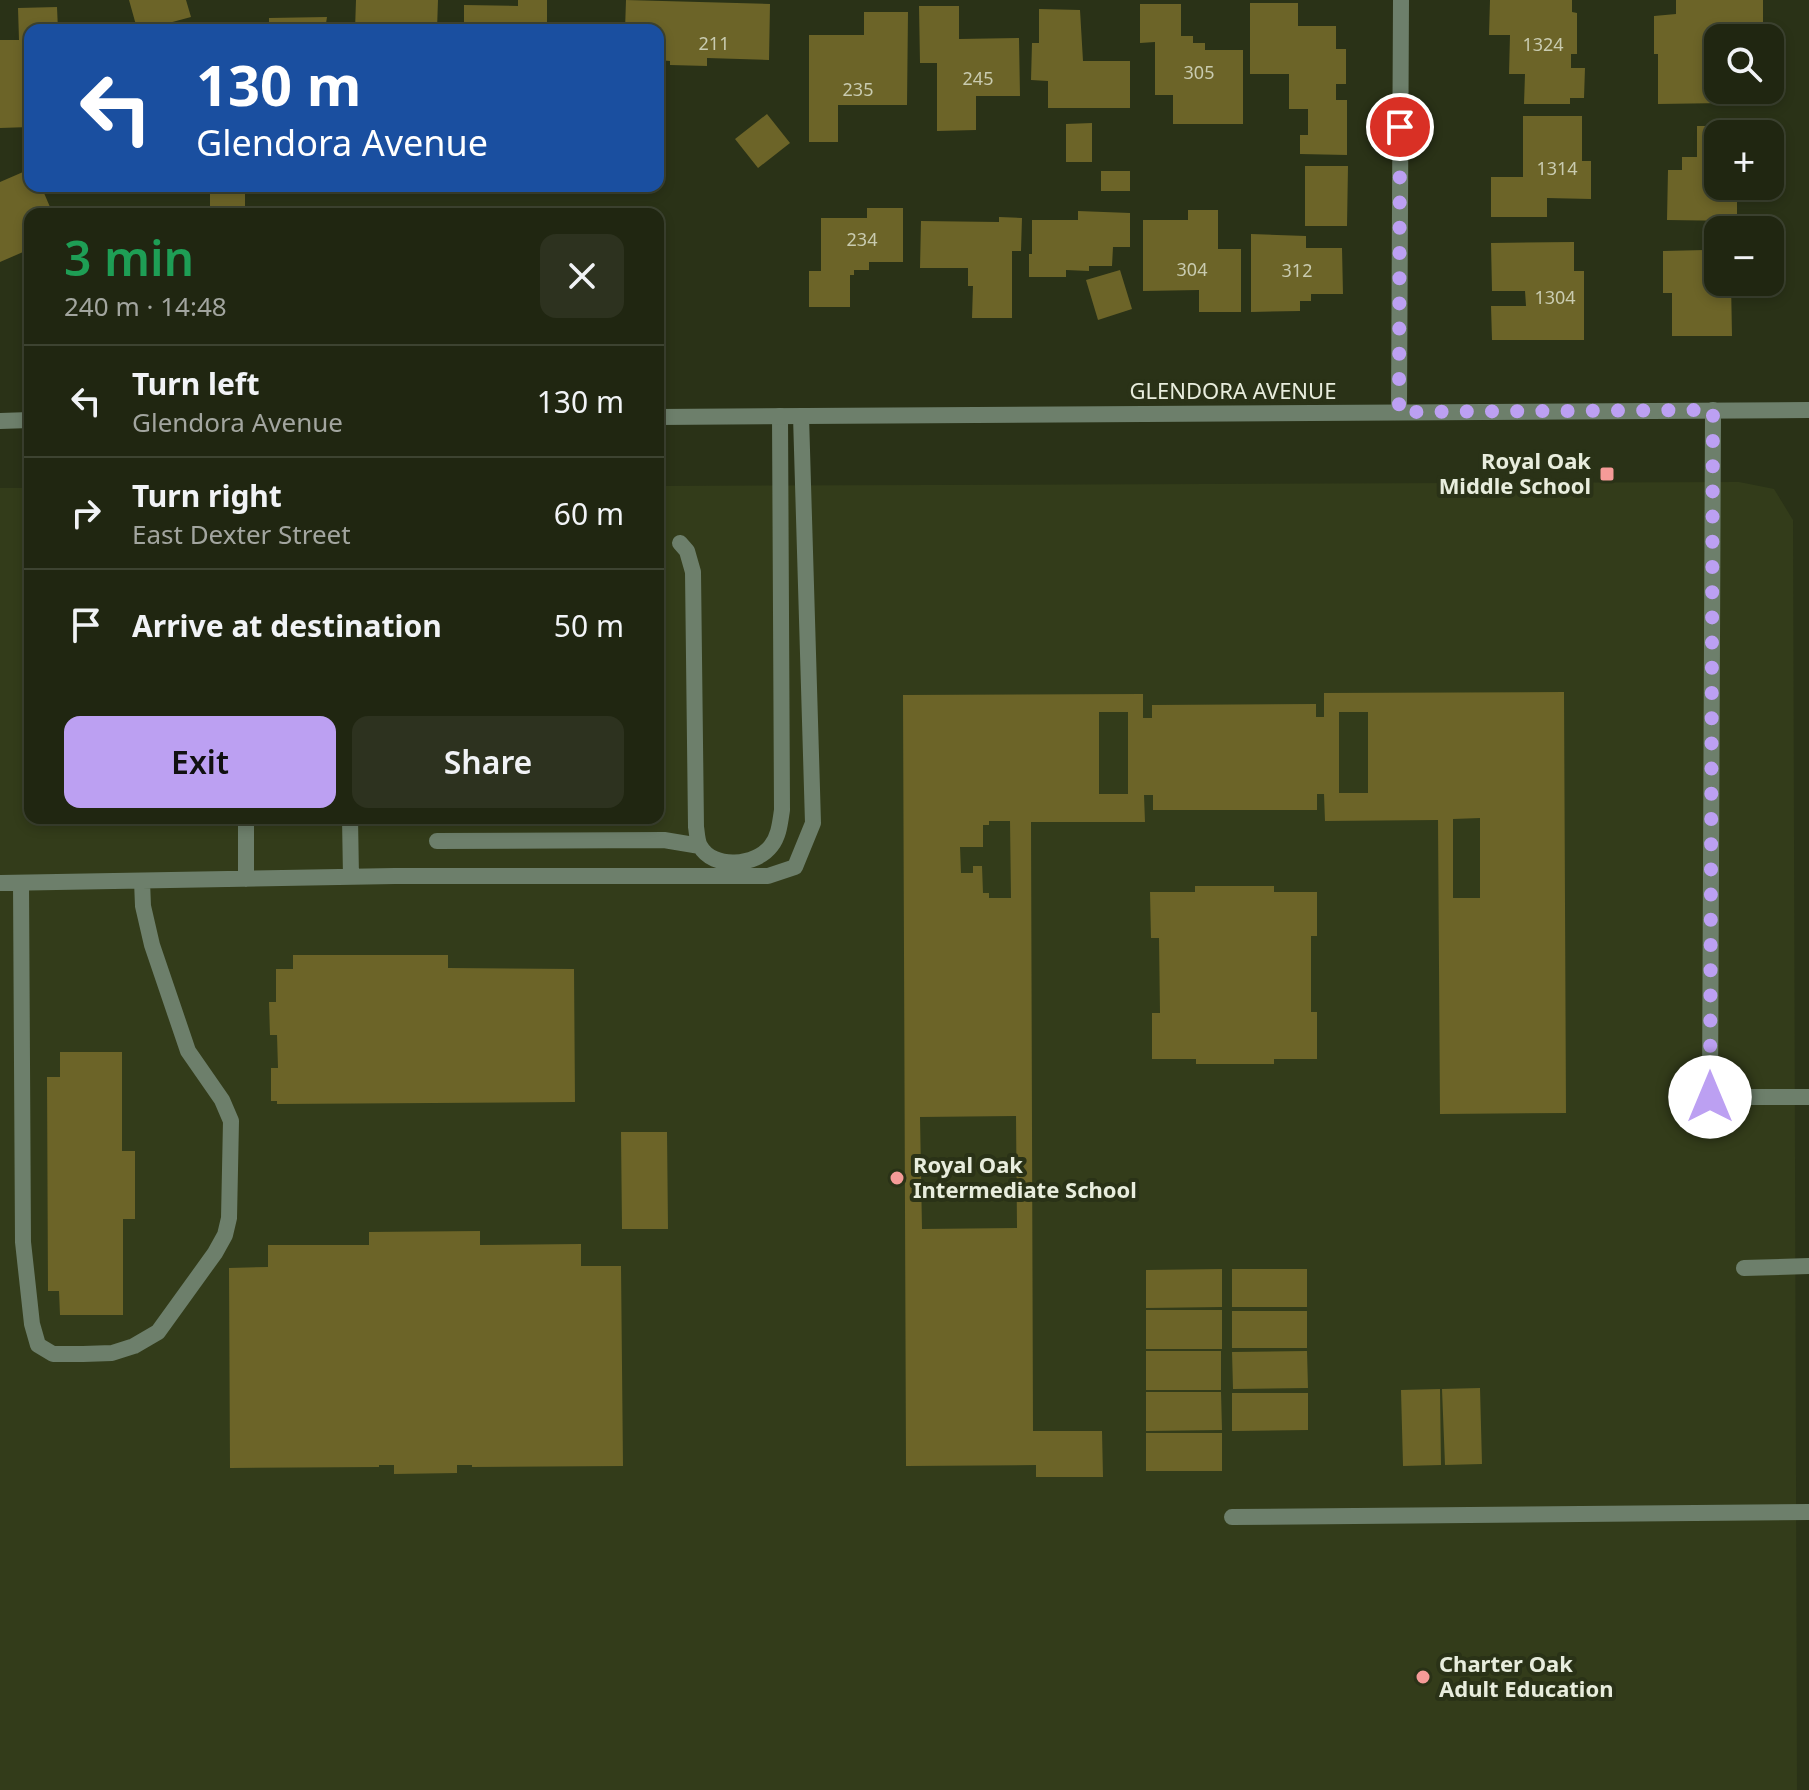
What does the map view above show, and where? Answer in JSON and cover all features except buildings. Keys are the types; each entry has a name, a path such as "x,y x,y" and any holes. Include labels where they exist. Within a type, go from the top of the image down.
{"street":[{"path":"1399,412 1401,0"},
{"path":"1713,410 1710,1097 1809,1097"},
{"name":"GLENDORA AVENUE","path":"664,417 1809,410"},
{"path":"437,841 664,840 700,846 713,858 726,862 749,861 771,847 778,833 782,810 780,416"},
{"path":"0,883 351,877 768,876 795,867 813,823 801,416"},
{"path":"0,421 24,420"},
{"path":"680,543 687,551 693,572 696,827 700,846"},
{"path":"246,824 246,879"},
{"path":"350,824 351,877"},
{"path":"21,883 23,1242 30,1309 38,1345 53,1354 83,1354 123,1350 158,1332 215,1253 225,1235 229,1218 231,1121 222,1100 188,1051 152,945 143,906 142,881"},
{"path":"1744,1268 1809,1266"},
{"path":"1232,1517 1809,1512"}],"shaded area":[{"name":"Royal Oak Intermediate School","path":"1739,482 1774,489 1793,520 1797,1790 0,1790 0,488 24,488 24,824 664,824 664,486"}],"place":[{"name":"Royal Oak Middle School","path":"1607,474"},
{"name":"Royal Oak Intermediate School","path":"897,1178"},
{"name":"Charter Oak Adult Education","path":"1423,1677"}],"route":[{"path":"1400,127 1399,412 1713,410 1710,1097"}]}
